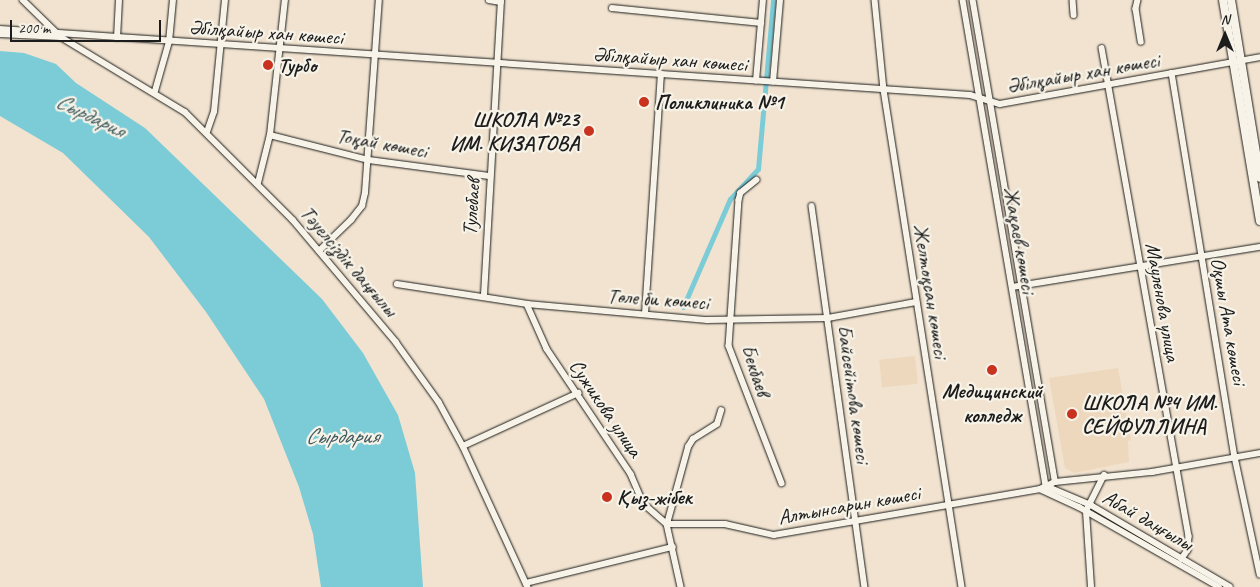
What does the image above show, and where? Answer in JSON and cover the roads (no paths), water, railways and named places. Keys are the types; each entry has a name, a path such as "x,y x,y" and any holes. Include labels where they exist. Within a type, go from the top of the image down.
{"main road":[{"path":"1223,0 1260,178"},
{"path":"1231,0 1237,61 1260,221"}],"street":[{"path":"23,0 58,35"},
{"path":"117,38 119,0"},
{"path":"155,91 169,42 172,0"},
{"path":"207,132 214,112 219,45 225,0"},
{"path":"258,183 270,135 285,0"},
{"path":"320,251 362,206 369,160 379,0"},
{"path":"489,0 501,1"},
{"path":"756,81 763,0"},
{"path":"773,82 780,0"},
{"name":"Желтоқсан көшесі","path":"875,0 884,90 962,587"},
{"name":"Жақаев көшесі","path":"963,0 1046,486"},
{"name":"Жақаев көшесі","path":"973,0 1055,482"},
{"path":"1073,0 1074,15"},
{"path":"1138,0 1136,10 1141,42"},
{"name":"Тулебаев","path":"484,295 489,176 501,1"},
{"path":"612,8 761,23"},
{"path":"0,29 58,35"},
{"path":"0,34 58,35"},
{"name":"Әбілқайыр хан көшесі","path":"58,35 884,90 979,98 1000,104 1260,57"},
{"name":"Тәуелсіздік даңғылы","path":"58,35 155,91 207,132 258,183 320,251 396,342 439,402 463,446 527,585"},
{"name":"Мауленова улица","path":"1102,48 1141,265 1174,468 1189,536 1188,550 1182,559"},
{"name":"Оқшы Ата көшесі","path":"1172,73 1235,457 1260,574"},
{"path":"645,314 661,75"},
{"name":"Тоқай көшесі","path":"270,135 369,160 489,176"},
{"name":"Бекбаев","path":"757,180 741,193 738,200 730,319 730,353 782,483"},
{"name":"Байсейітова көшесі","path":"812,206 865,587"},
{"path":"1012,287 1260,247"},
{"name":"Төле би көшесі","path":"397,284 484,295 527,304 730,319 828,318 916,302"},
{"name":"Сужикова улица","path":"527,304 548,349 631,474 644,504 667,524"},
{"path":"463,446 578,393"},
{"path":"680,587 667,524 688,447 693,439 717,424 721,412"},
{"path":"1046,486 1055,482 1174,468 1260,453"},
{"path":"1091,587 1086,511 1091,505 1104,475"},
{"name":"Алтынсарин көшесі","path":"667,524 725,524 768,536 1040,489 1046,486"},
{"name":"Абай даңғылы","path":"1046,486 1091,505 1230,587"},
{"name":"Абай даңғылы","path":"1040,489 1086,511 1218,587"},
{"path":"527,585 673,547"}],"water":[{"name":"Сырдария","path":"0,51 24,53 56,64 76,83 145,128 322,299 363,353 398,415 415,473 423,587 321,587 313,534 299,487 264,399 206,312 149,237 63,153 0,116"}],"waterway":[{"path":"683,307 730,199 758,169 773,0"}],"place":[{"name":"Турбо","path":"268,65"},
{"name":"Поликлиника №1","path":"644,102"},
{"name":"ШКОЛА №23 ИМ. КИЗАТОВА","path":"589,131"},
{"name":"Медицинский колледж","path":"992,370"},
{"name":"ШКОЛА №4 ИМ. СЕЙФУЛЛИНА","path":"1072,414"},
{"name":"Қыз-жібек","path":"607,497"}]}
